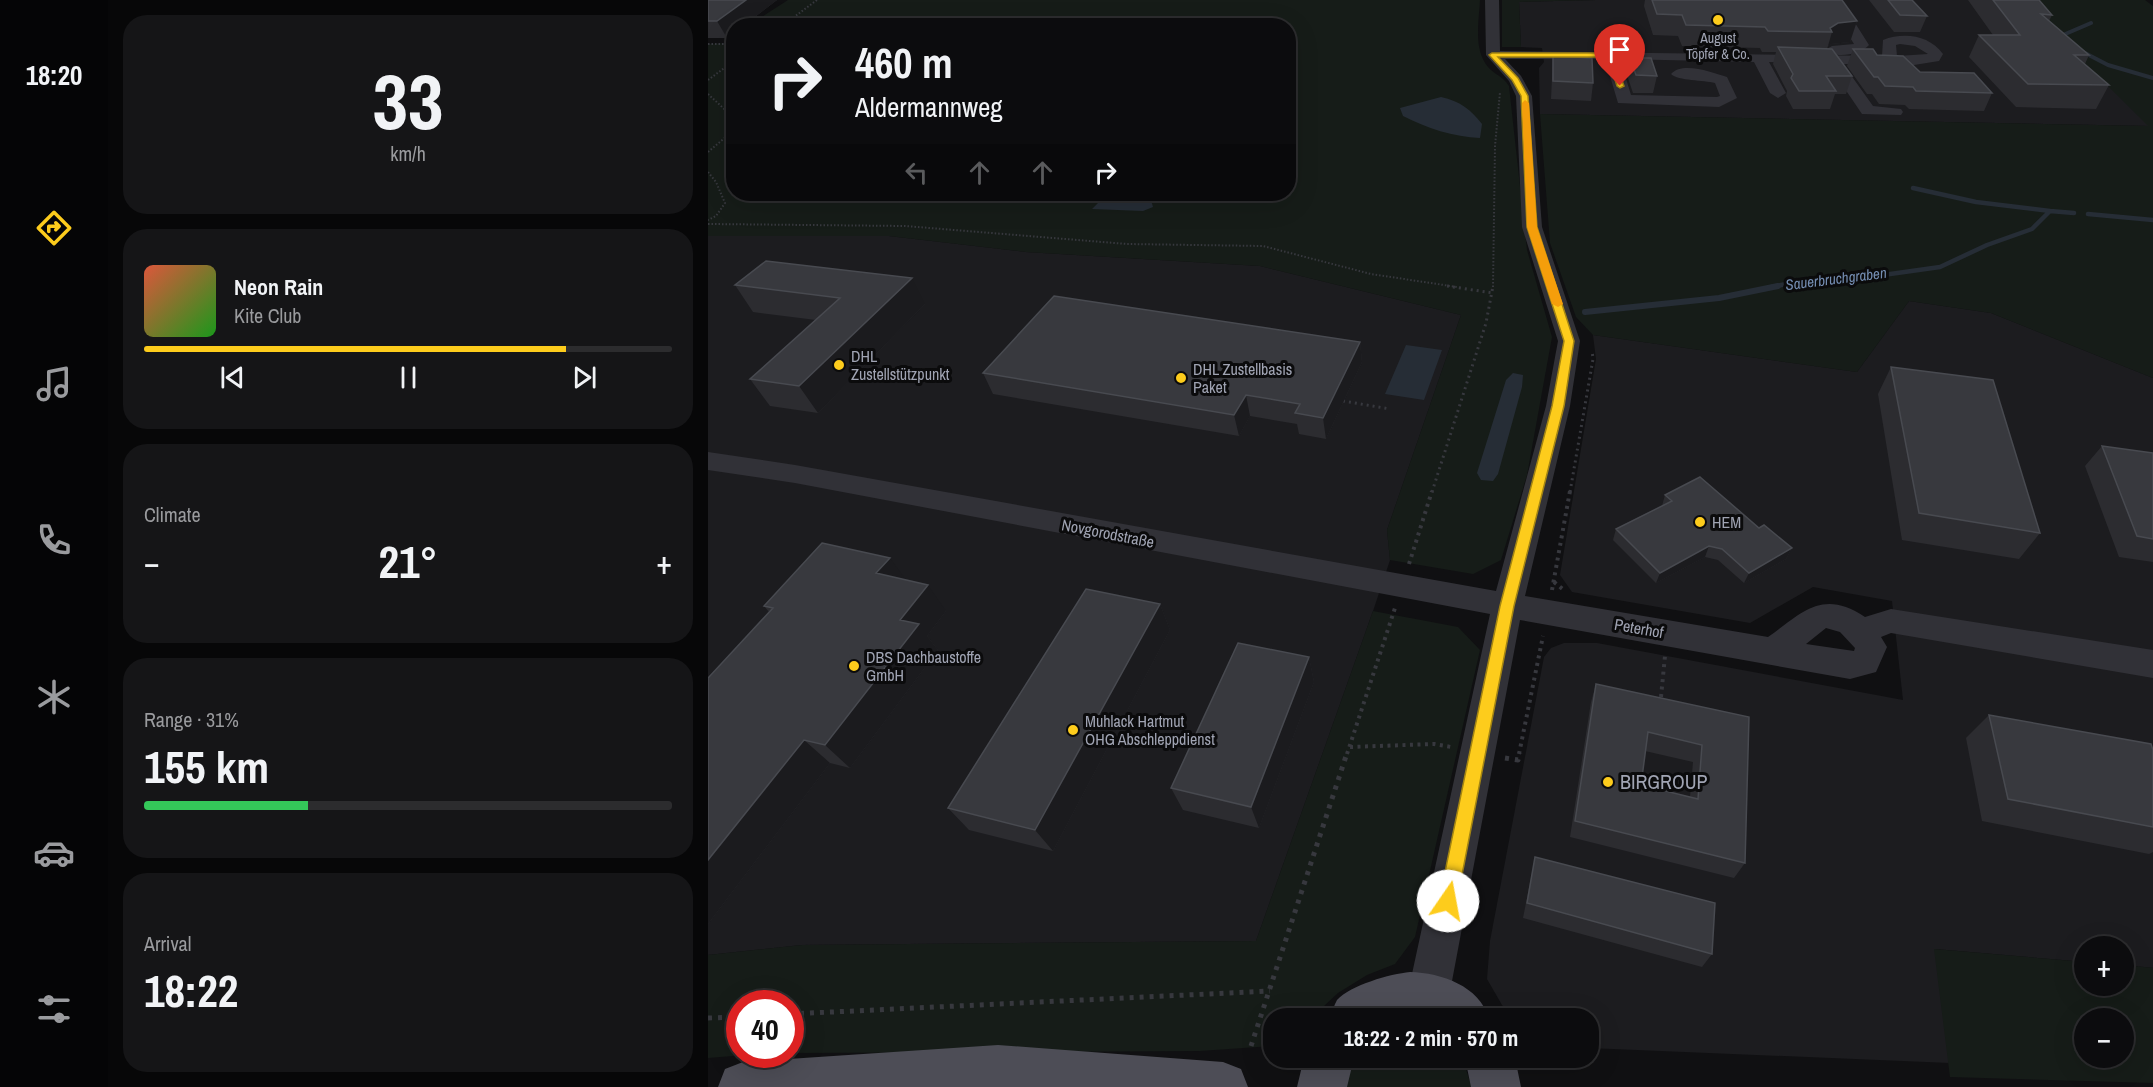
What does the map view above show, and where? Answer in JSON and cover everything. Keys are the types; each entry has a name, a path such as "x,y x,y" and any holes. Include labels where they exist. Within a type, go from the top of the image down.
{"main road":[{"path":"1368,1008 1394,997 1447,1008"},
{"path":"1492,1068 1496,1087"},
{"path":"742,1087 998,1070 1223,1087"}],"street":[{"path":"1447,1008 1507,606 1558,406 1569,341 1532,227 1524,96 1516,79 1492,55 1492,0"},
{"path":"1811,59 1806,51 1855,49 1862,45 1838,7"},
{"path":"1492,55 1886,60"},
{"path":"1611,55 1624,100 1719,102 1730,98 1722,80 1715,76 1659,73"},
{"path":"1762,58 1761,64 1778,93"},
{"path":"1832,59 1868,111 1895,112"},
{"path":"1617,73 1638,73"},
{"name":"Novgorodstraße","path":"708,461 795,474 1507,606"},
{"name":"Peterhof","path":"1507,606 1850,665 1865,662 1871,646 1862,631"},
{"path":"1772,652 1821,615 1845,619 1862,631 1891,621 2153,664"}],"path":[{"path":"793,18 817,0"},
{"path":"708,44 726,44"},
{"path":"708,80 726,67"},
{"path":"1251,1046 1402,587 1493,293 1495,146 1500,90"},
{"path":"708,94 726,111"},
{"path":"708,152 726,137"},
{"path":"708,172 716,182 725,203 716,216 708,222"},
{"path":"708,222 905,226 1127,244 1263,246 1371,274 1493,293"},
{"path":"1343,401 1390,409"},
{"path":"1554,582 1571,595"},
{"path":"1661,697 1667,633"},
{"path":"804,1013 1270,991"},
{"path":"708,1018 726,1017"}],"shaded area":[{"path":"788,0 1480,0 1478,35 1480,52 1488,67 1509,86 1527,250 1552,337 1527,475 1501,560 1473,574 1390,560 1387,530 1461,315 1260,266 1026,252 889,236 708,236 708,44 726,41 726,201 1296,201 1296,18 760,18"},
{"path":"1502,0 1596,0 1519,2 1521,47 1502,47"},
{"path":"2022,0 2149,126 1540,114 1539,68 1544,62 1542,48 1521,47 1519,2"},
{"path":"2022,0 2145,0 2153,6 2153,378 1991,313 1909,301 1857,372 1593,335 1576,317 1550,243 1540,114 2148,126"},
{"path":"1441,97 1459,104 1474,114 1482,124 1480,138 1440,131 1403,116 1400,108"},
{"path":"1151,201 1153,207 1143,211 1092,209 1098,203"},
{"path":"708,236 889,236 1026,252 1260,266 1461,315 1387,530 1390,560 1256,941 802,945 708,955"},
{"path":"1909,301 1991,313 2153,378 2153,968 2134,966 2134,936 2074,936 2074,961 1935,949 1950,1063 1599,1048 1599,1008 1505,1008 1487,979 1490,941 1544,657 1551,648 1564,643 1597,643 1903,700 1892,601 1813,587 1750,623 1572,592 1560,575 1596,359 1593,335 1857,372"},
{"path":"1406,345 1442,350 1424,400 1385,394"},
{"path":"1513,373 1523,375 1522,387 1498,474 1493,481 1481,480 1477,473 1506,380"},
{"path":"1373,611 1458,627 1480,650 1415,937 1395,964 1367,975 1338,993 1322,1008 1263,1008 1263,1047 1200,1051 804,1053 804,990 726,990 726,1057 708,1058 708,955 802,945 1256,941"},
{"path":"1934,949 2074,961 2074,996 2134,996 2134,966 2153,968 2153,1083 1950,1077"},
{"path":"1343,1068 1465,1068 1472,1087 1338,1087"}],"building":[{"path":"708,0 746,0 717,21 708,21"},
{"path":"1652,0 1842,0 1857,21 1838,23 1830,28 1832,32 1768,31 1765,27 1686,25 1682,15 1657,14"},
{"path":"1888,0 1912,0 1927,16 1900,15"},
{"path":"1993,0 2039,0 2052,15 2041,14 2089,55 2074,55 2109,85 2028,84 1979,35 2020,35"},
{"path":"1778,47 1832,49 1852,76 1826,76 1836,91 1799,91 1791,78 1793,74"},
{"path":"1853,49 1873,49 1877,55 1903,56 1920,72 1974,73 1992,93 1916,91 1913,87 1885,86 1878,77 1874,77"},
{"path":"1553,56 1592,58 1593,83 1553,81"},
{"path":"1630,58 1651,58 1657,76 1636,75"},
{"path":"766,261 912,278 799,386 750,379 840,298 735,285"},
{"name":"DHL Zustellbasis Paket","path":"1054,296 1360,342 1323,418 1295,413 1300,404 1246,395 1234,415 983,373"},
{"path":"1891,367 1993,380 2040,533 1919,513"},
{"path":"2102,446 2153,453 2153,539 2137,536"},
{"path":"1700,477 1759,528 1764,525 1792,548 1749,573 1722,549 1709,546 1660,573 1616,529 1672,501 1665,495"},
{"path":"822,543 890,558 876,573 928,585 900,620 919,624 825,745 804,740 708,860 708,678 773,608 764,606"},
{"name":"Muhlack Hartmut OHG Abschleppdienst","path":"1086,589 1160,604 1035,830 948,808"},
{"path":"1238,643 1309,657 1251,807 1171,788"},
{"name":"BIRGROUP","path":"1596,684 1749,717 1745,863 1575,821","holes":["1648,732 1702,745 1698,799 1641,785"]},
{"path":"1989,715 2151,744 2153,750 2153,827 2008,799"},
{"path":"1535,857 1715,903 1712,954 1527,903"}],"waterway":[{"path":"2067,40 2063,35 2091,23"},
{"path":"2083,52 2108,65 2153,78"},
{"path":"1913,188 1976,202 2050,211"},
{"name":"Sauerbruchgraben","path":"1771,287 1802,281 1876,276 1940,267 1987,245 2032,229 2050,211"},
{"name":"Sauerbruchgraben","path":"2050,211 2074,213"},
{"name":"Sauerbruchgraben","path":"2088,214 2153,220"},
{"name":"Sauerbruchgraben","path":"1585,312 1719,298 1778,286"}],"slow traffic":[{"path":"1525,103 1532,227 1558,304"}],"place":[{"name":"August Töpfer & Co.","path":"1718,20"},
{"name":"DHL Zustellstützpunkt","path":"839,365"},
{"name":"DHL Zustellbasis Paket","path":"1181,378"},
{"name":"HEM","path":"1700,522"},
{"name":"DBS Dachbaustoffe GmbH","path":"854,666"},
{"name":"Muhlack Hartmut OHG Abschleppdienst","path":"1073,730"},
{"name":"BIRGROUP","path":"1608,782"}],"route":[{"path":"1448,901 1507,606 1558,406 1569,341 1532,227 1524,96 1516,79 1492,55 1611,55 1620,86"}]}
